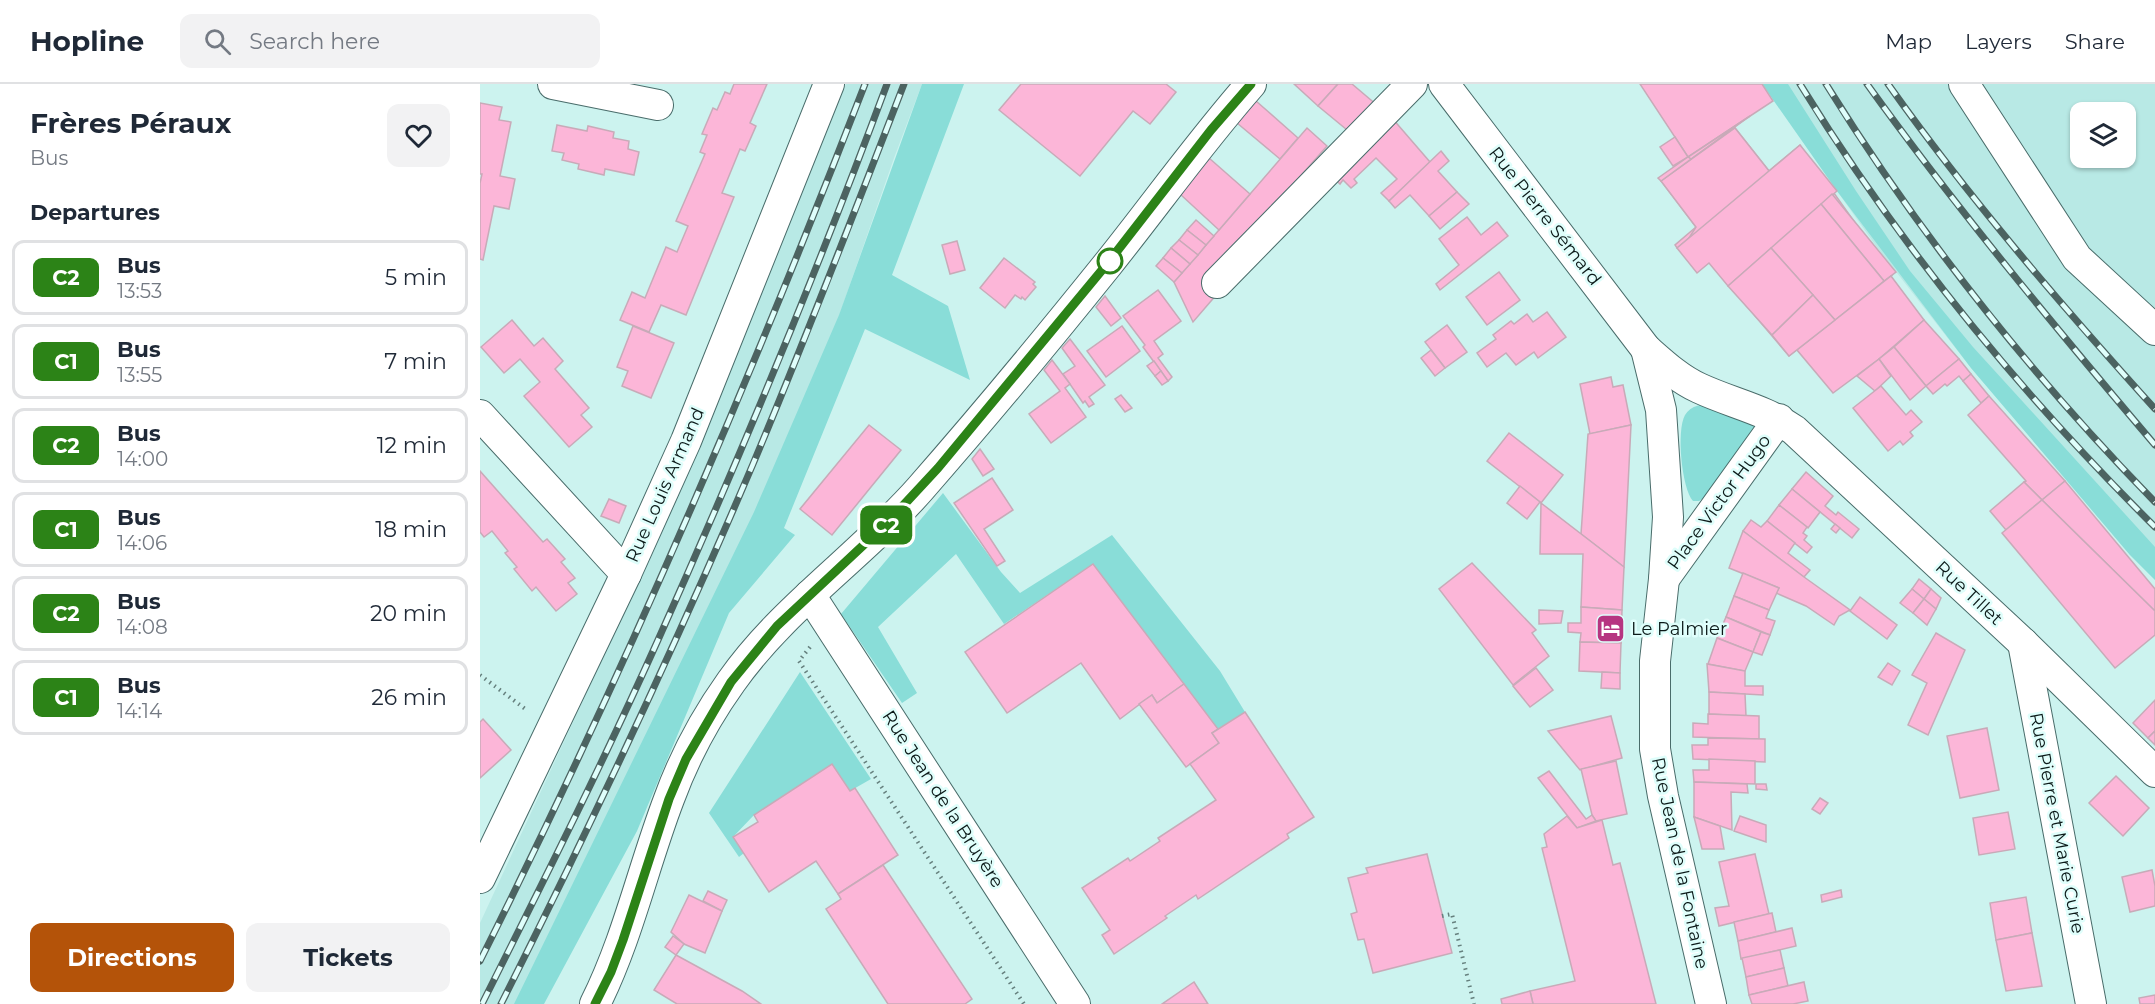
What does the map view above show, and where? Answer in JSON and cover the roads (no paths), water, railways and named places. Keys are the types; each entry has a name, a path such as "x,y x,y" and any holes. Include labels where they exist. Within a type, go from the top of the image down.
{"street":[{"path":"553,84 658,105"},
{"name":"Rue Louis Armand","path":"480,878 553,729 686,441 829,84"},
{"path":"595,1004 615,961 669,799 686,759 731,682 777,626 886,524 950,455 1107,264 1211,130 1251,84"},
{"path":"1217,283 1412,84"},
{"name":"Rue Pierre Sémard","path":"1443,84 1646,349"},
{"path":"1964,84 2078,258 2155,330"},
{"name":"Place Victor Hugo","path":"1646,349 1683,380 1779,419 1664,579"},
{"name":"Place Victor Hugo","path":"1646,349 1662,410 1668,517 1664,579"},
{"path":"480,415 626,574"},
{"name":"Rue Tillet","path":"1779,419 1809,443 2023,643 2155,772"},
{"name":"Rue Jean de la Fontaine","path":"1664,579 1656,662 1654,732 1663,796 1711,1004"},
{"name":"Rue Jean de la Bruyère","path":"810,595 1076,1004"},
{"name":"Rue Pierre et Marie Curie","path":"2023,643 2091,1004"}],"railway":[{"path":"480,961 584,745 683,527 776,307 865,84"},
{"path":"482,1004 594,778 689,571 805,294 887,84"},
{"path":"501,1004 567,871 693,601 792,369 904,84"},
{"path":"1800,84 1878,202 1964,316 2057,424 2155,527"},
{"path":"1826,84 1899,195 1979,302 2064,404 2155,502"},
{"path":"1867,84 2007,267 2155,445"},
{"path":"1888,84 2017,250 2155,409"}],"place":[{"name":"Le Palmier","path":"1610,629"}]}
